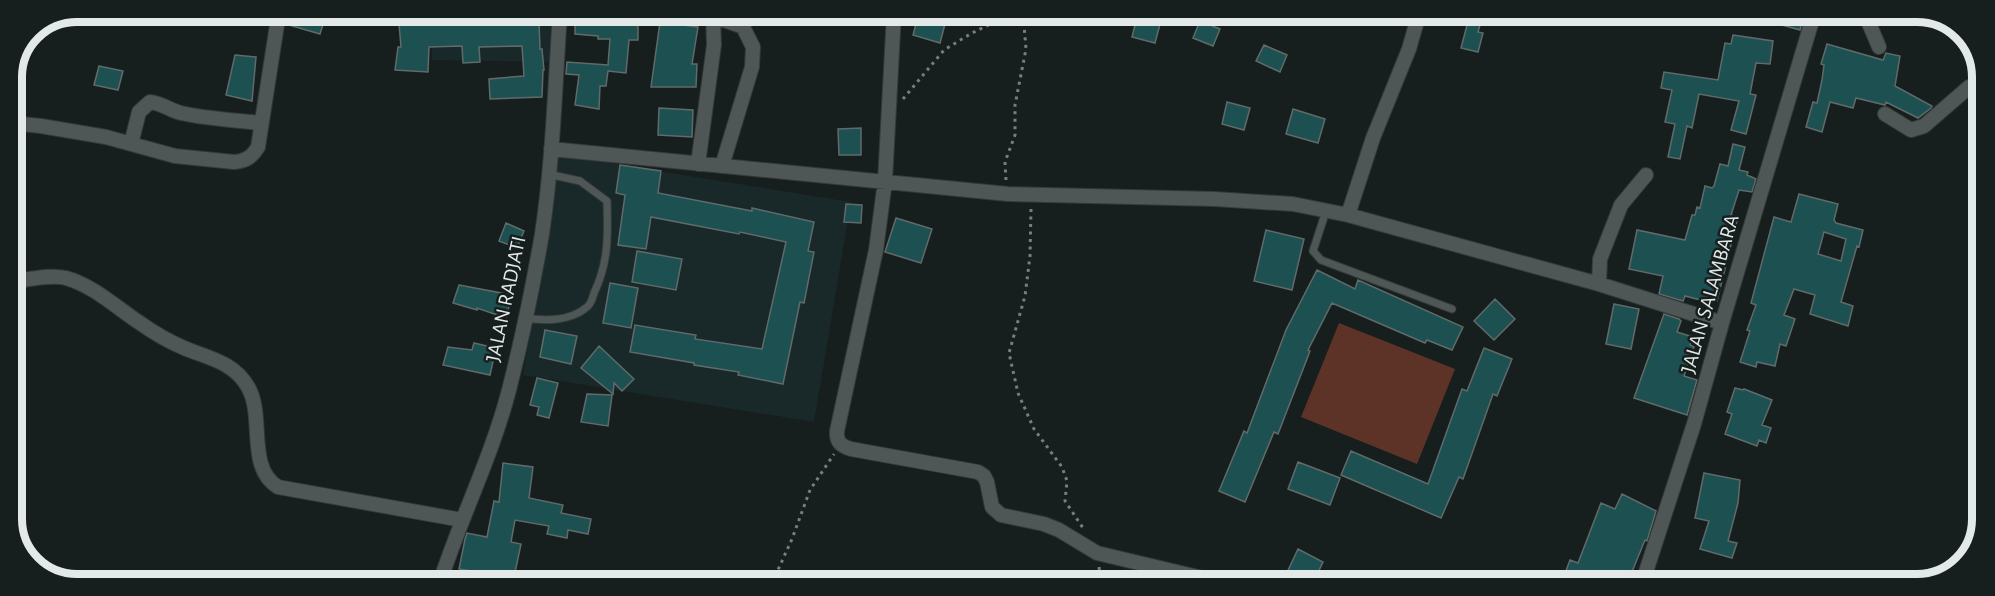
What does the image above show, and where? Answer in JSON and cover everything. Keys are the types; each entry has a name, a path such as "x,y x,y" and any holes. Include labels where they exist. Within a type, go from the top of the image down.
{"street":[{"path":"22,124 106,136 175,156 244,161 255,153 258,147 277,22"},
{"name":"JALAN RADJATI","path":"443,574 490,448 508,391 542,234 551,149 559,22"},
{"path":"698,164 714,45 713,22"},
{"path":"722,166 752,67 753,47 742,27 731,22"},
{"path":"742,27 745,22"},
{"path":"893,22 885,181 876,250 837,431 837,440 840,445 851,449 978,472 987,482 990,503 997,513 1044,524 1059,530 1097,553 1192,574"},
{"path":"1348,215 1373,138 1409,50 1417,22"},
{"name":"JALAN SALAMBARA","path":"1645,574 1694,424 1812,22"},
{"path":"1868,22 1879,47"},
{"path":"1885,114 1911,130 1924,126 1972,86"},
{"path":"131,144 139,112 150,102 193,115 261,123"},
{"path":"551,149 1008,194 1215,199 1293,204 1348,215 1599,284 1722,323"},
{"path":"1599,284 1600,259 1621,205 1646,175"},
{"path":"22,280 66,278 102,296 160,336 233,368 254,398 257,411 257,447 260,459 269,480 278,487 462,520"}],"lane":[{"path":"524,318 545,321 570,315 589,305 601,279 608,243 607,201 580,181 548,174"},
{"path":"1326,211 1313,251 1321,261 1452,309"}],"path":[{"path":"887,119 930,64 944,50 995,22"},
{"path":"1008,194 1005,162 1014,135 1015,105 1026,49 1024,22"},
{"path":"1031,195 1030,256 1025,296 1009,353 1018,393 1034,429 1062,467 1067,481 1065,501 1097,553"},
{"path":"776,574 810,490 840,445"}],"shaded area":[{"path":"432,22 555,22 554,62 432,60"},
{"path":"559,155 851,202 814,422 523,375"},
{"path":"1339,323 1455,369 1417,464 1301,417"}],"building":[{"path":"290,22 324,22 320,34 289,25"},
{"path":"399,22 539,22 540,49 542,49 544,70 542,97 490,99 489,79 524,76 522,46 479,47 480,62 463,63 462,46 429,47 428,72 395,70 398,47 401,47"},
{"path":"575,22 638,22 638,40 629,40 626,73 608,71 606,86 600,86 599,109 575,105 579,75 566,74 567,62 608,65 610,39 575,34"},
{"path":"660,22 698,27 692,64 697,64 696,87 651,87"},
{"path":"917,22 942,22 945,24 940,43 913,35"},
{"path":"1136,22 1161,22 1155,43 1132,37"},
{"path":"1200,22 1220,29 1213,46 1193,38"},
{"path":"1468,22 1481,22 1478,32 1483,33 1478,52 1461,48"},
{"path":"1771,22 1802,22 1800,30"},
{"path":"1733,35 1773,41 1770,64 1756,63 1750,94 1756,95 1746,134 1731,130 1739,101 1699,94 1692,128 1687,126 1680,159 1668,157 1675,124 1665,122 1672,90 1661,88 1664,72 1718,80 1725,43 1731,44"},
{"path":"1827,44 1883,60 1886,53 1900,56 1895,86 1932,106 1931,108 1918,118 1886,102 1885,105 1856,98 1853,108 1830,102 1822,132 1806,127 1813,102 1817,103 1824,65 1821,64"},
{"path":"1264,45 1287,55 1280,72 1256,61"},
{"path":"235,55 256,57 252,101 226,95"},
{"path":"99,66 123,71 118,90 94,85"},
{"path":"1227,102 1250,108 1244,130 1222,124"},
{"path":"659,108 693,110 692,137 658,135"},
{"path":"1293,109 1325,119 1318,143 1286,134"},
{"path":"861,128 861,155 839,155 838,129"},
{"path":"1733,144 1745,147 1739,170 1748,172 1747,175 1756,179 1752,192 1739,190 1731,215 1738,217 1717,301 1713,300 1712,303 1685,296 1683,301 1659,294 1663,276 1629,269 1637,230 1685,240 1692,215 1695,215 1697,207 1700,208 1705,186 1712,188 1714,186 1720,164 1728,166"},
{"path":"620,165 661,171 658,193 752,211 752,208 814,222 808,251 814,252 804,303 800,302 783,384 738,375 739,372 630,352 635,325 696,335 695,339 762,349 786,242 651,217 646,249 618,245 625,195 616,193"},
{"path":"1799,194 1838,204 1834,220 1836,223 1863,230 1841,302 1853,306 1848,326 1810,314 1815,295 1794,289 1784,315 1795,319 1786,346 1780,344 1775,366 1757,362 1756,367 1740,362 1750,331 1747,330 1756,305 1751,303 1774,217 1791,222","holes":["1824,232 1846,239 1841,261 1818,254"]},
{"path":"846,204 862,205 861,223 844,222"},
{"path":"896,218 932,229 921,263 885,252"},
{"path":"506,223 524,231 517,248 499,241"},
{"path":"1266,230 1304,239 1292,290 1254,281"},
{"path":"637,251 682,259 676,290 632,282"},
{"path":"1317,270 1355,289 1358,280 1463,327 1452,350 1427,340 1425,343 1332,303 1308,350 1310,351 1278,434 1274,432 1245,502 1219,491 1244,431 1247,433 1286,330"},
{"path":"610,283 638,288 631,328 603,323"},
{"path":"459,285 512,295 506,318 453,303"},
{"path":"1495,299 1515,319 1494,340 1474,321"},
{"path":"1614,304 1639,309 1631,349 1606,344"},
{"path":"1664,314 1681,321 1677,332 1693,337 1690,345 1694,347 1684,376 1697,380 1687,415 1634,398"},
{"path":"545,330 577,336 571,364 540,357"},
{"path":"474,343 496,348 490,375 443,365 448,347 472,350"},
{"path":"599,346 634,379 622,391 614,383 613,394 581,368"},
{"path":"1484,348 1512,359 1497,396 1493,394 1463,479 1459,477 1441,518 1341,475 1351,451 1428,484 1462,389 1467,391"},
{"path":"537,378 558,383 549,418 537,415 539,407 530,405"},
{"path":"1735,388 1744,389 1772,400 1762,425 1771,428 1766,443 1759,440 1757,446 1725,434 1732,414 1727,412"},
{"path":"587,394 612,395 608,426 581,422"},
{"path":"1298,462 1340,478 1330,505 1288,489"},
{"path":"503,463 533,467 529,498 563,505 561,513 591,519 588,534 568,530 567,538 547,534 549,526 515,520 511,542 521,544 515,574 471,574 471,571 459,569 467,533 487,537 494,501 499,502"},
{"path":"1704,473 1740,480 1738,503 1728,541 1737,543 1732,558 1700,549 1709,521 1695,518"},
{"path":"1622,494 1656,511 1647,541 1645,540 1631,574 1565,574 1570,560 1578,563 1601,503 1615,509"},
{"path":"1298,549 1323,562 1317,574 1286,574"}]}
